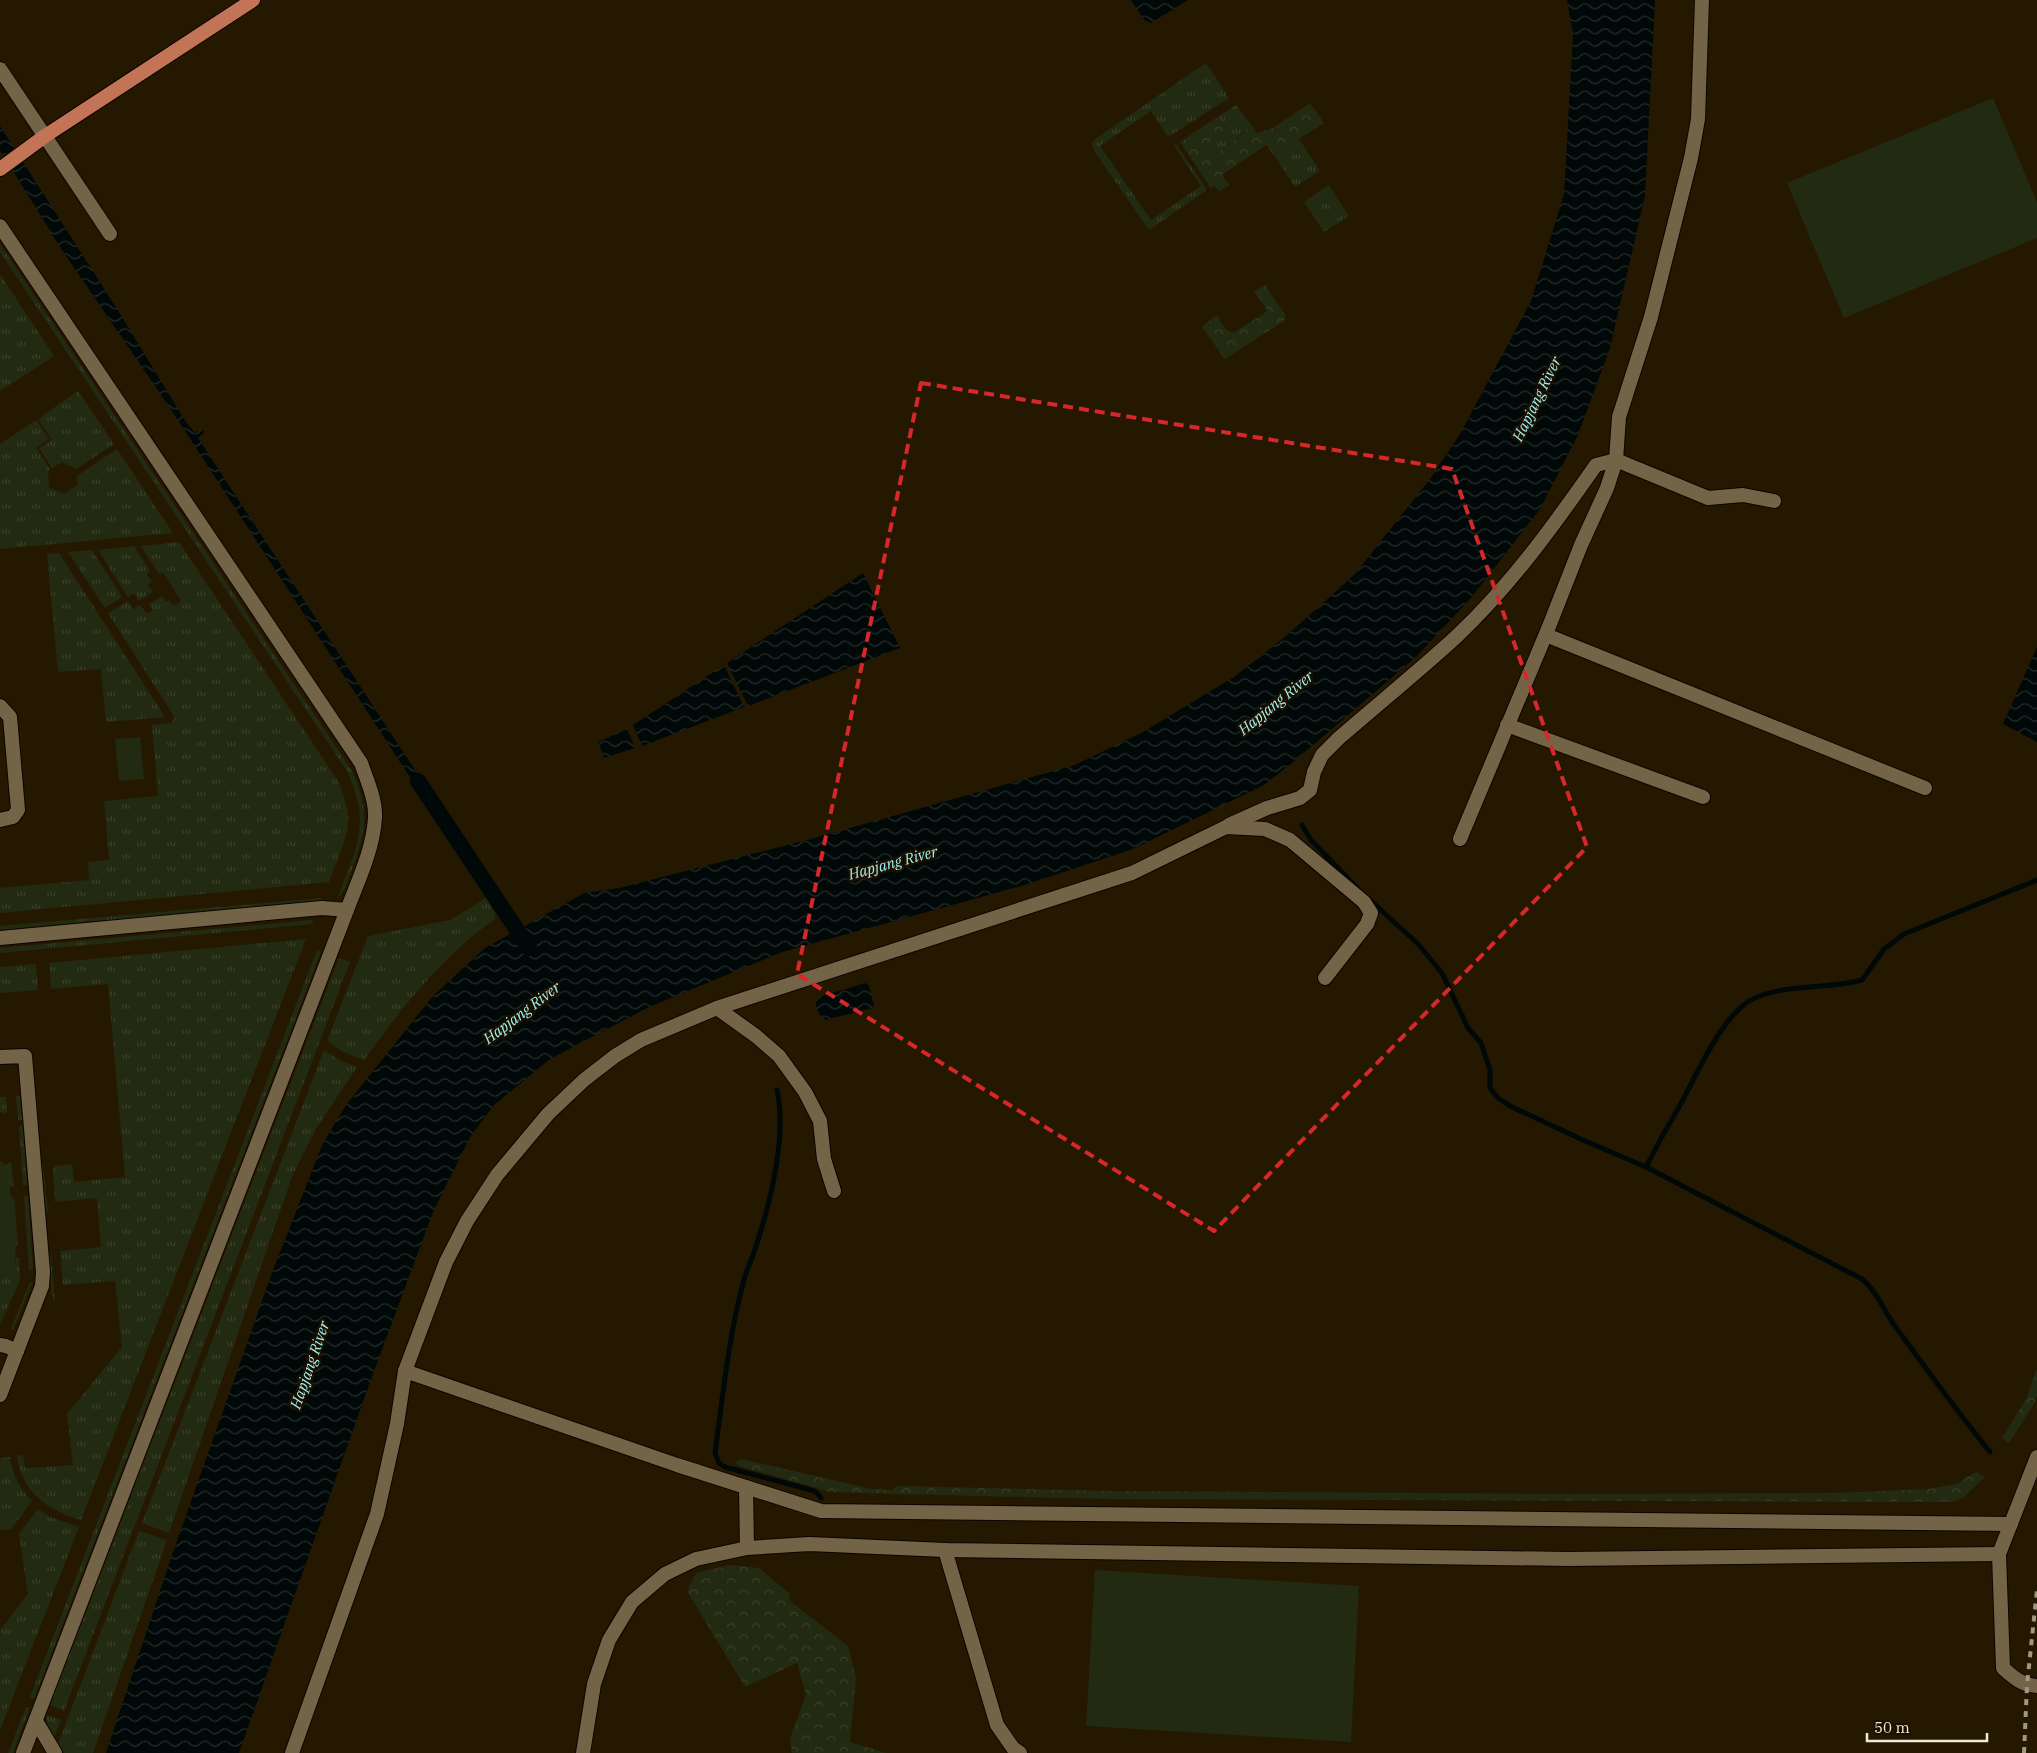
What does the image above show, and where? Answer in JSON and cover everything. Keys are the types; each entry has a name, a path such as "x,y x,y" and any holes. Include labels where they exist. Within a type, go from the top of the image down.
{"main road":[{"path":"3,168 45,136 253,0"}],"street":[{"path":"1460,839 1546,635 1581,545 1608,488 1616,460 1619,417 1651,318 1691,158 1698,119 1702,0"},
{"path":"0,69 110,234"},
{"path":"0,226 361,763 371,789 375,817 371,844 347,910 23,1753"},
{"path":"292,1753 377,1514 397,1424 405,1371 446,1262 467,1221 497,1175 548,1114 584,1080 615,1056 641,1040 717,1008 1132,873 1267,808 1300,798 1310,790 1314,772 1322,755 1458,635 1548,535 1596,465 1616,460 1708,498 1743,495 1774,501"},
{"path":"1546,635 1925,788"},
{"path":"0,706 10,717 18,810 13,817 0,820"},
{"path":"1508,725 1703,797"},
{"path":"1226,827 1265,829 1290,840 1364,902 1371,914 1367,924 1325,978"},
{"path":"0,938 322,908 347,910"},
{"path":"717,1008 756,1036 779,1056 805,1092 820,1121 824,1159 834,1191"},
{"path":"0,1057 24,1056 43,1272 42,1286 0,1395"},
{"path":"0,1345 16,1351"},
{"path":"405,1371 821,1511 2011,1524"},
{"path":"2037,1457 1999,1554 2003,1668 2015,1679 2027,1685 2037,1686"},
{"path":"746,1487 747,1548"},
{"path":"583,1753 594,1684 609,1640 632,1602 664,1574 696,1559 747,1548 809,1544 945,1550 1568,1559 1999,1554"},
{"path":"945,1550 997,1725 1013,1748 1020,1753"},
{"path":"36,1721 55,1753"}],"highlighted area":[{"path":"921,383 1452,469 1587,847 1214,1231 797,974"}],"green space":[{"path":"1206,63 1229,98 1168,137 1151,111 1100,146 1151,220 1201,186 1174,146 1176,144 1207,190 1149,230 1094,151 1092,144 1095,139"},
{"path":"1993,98 2037,202 2037,238 1844,318 1787,183"},
{"path":"1310,103 1324,123 1274,155 1266,145 1222,175 1229,185 1219,191 1215,186 1211,188 1180,142 1219,116 1225,129 1219,141 1207,153 1213,157 1252,126 1256,133 1273,128"},
{"path":"1236,105 1252,126 1213,157 1207,153 1219,141 1225,129 1219,116"},
{"path":"1299,139 1320,171 1295,187 1274,155"},
{"path":"1329,185 1349,216 1324,232 1304,202"},
{"path":"0,244 351,769 363,802 363,830 356,858 344,891 337,899 355,851 360,822 355,790 347,771 0,252"},
{"path":"0,274 54,356 0,391"},
{"path":"1265,285 1286,316 1284,321 1225,359 1202,327 1217,315 1226,330 1233,333 1265,313 1267,310 1254,291"},
{"path":"78,391 114,444 76,469 62,462 52,468 39,448 52,440 38,419"},
{"path":"36,420 49,439 36,448 50,469 48,471 49,487 64,494 77,485 77,476 117,449 173,533 0,549 0,444"},
{"path":"179,542 338,781 347,806 348,822 345,840 329,882 0,913 0,888 89,880 88,862 109,860 104,801 158,796 152,725 171,723 175,718 108,613 128,601 133,609 140,605 147,614 153,610 149,604 162,596 166,602 169,600 173,606 181,601 163,572 159,574 141,546"},
{"path":"134,546 150,571 147,574 152,582 148,585 153,592 139,601 134,593 128,597 98,550"},
{"path":"92,550 122,597 105,608 68,552"},
{"path":"59,553 165,717 106,722 101,669 58,672 47,554"},
{"path":"140,737 144,779 119,781 115,739"},
{"path":"322,898 321,902 0,930 0,926"},
{"path":"486,898 495,914 495,919 457,949 440,966 408,1003 364,1060 343,1052 327,1041 368,936 450,920"},
{"path":"312,920 313,924 0,953 0,948"},
{"path":"306,939 81,1520 69,1516 48,1505 31,1490 24,1480 17,1456 23,1455 25,1468 73,1465 67,1414 122,1347 115,1281 63,1285 60,1251 101,1247 97,1198 55,1202 53,1169 56,1166 72,1164 74,1182 125,1177 108,984 51,989 49,963"},
{"path":"317,950 321,952 34,1699 30,1697"},
{"path":"339,958 350,962 64,1711 50,1705"},
{"path":"36,964 38,990 0,993 0,967"},
{"path":"324,1050 339,1060 357,1067 317,1127 293,1174 169,1533 142,1523"},
{"path":"16,1096 20,1096 22,1120 18,1120"},
{"path":"0,1097 6,1097 7,1114 0,1112"},
{"path":"19,1126 23,1126 27,1185 23,1186"},
{"path":"0,1161 5,1165 11,1162 14,1187 10,1187 9,1180 0,1171"},
{"path":"43,1165 48,1213 44,1208 41,1170"},
{"path":"0,1171 9,1180 16,1254 13,1269 0,1277"},
{"path":"24,1196 28,1196 33,1269 29,1270"},
{"path":"11,1197 14,1197 18,1245 15,1246"},
{"path":"51,1253 55,1303 52,1296 49,1257"},
{"path":"16,1257 19,1257 20,1280 0,1325 0,1277 16,1263"},
{"path":"30,1282 32,1283 13,1330 11,1329"},
{"path":"2037,1368 2037,1395 2034,1404 2009,1443 2002,1438 2026,1399"},
{"path":"10,1457 17,1481 32,1501 11,1529 0,1530 0,1458"},
{"path":"741,1459 872,1489 893,1490 897,1486 1111,1491 1571,1494 1833,1493 1929,1489 1956,1484 1976,1472 1985,1477 1964,1497 1953,1502 1110,1499 830,1492 739,1466 735,1462"},
{"path":"38,1509 50,1517 79,1527 0,1730 0,1630 28,1594 19,1534"},
{"path":"139,1531 167,1540 93,1753 64,1753 58,1744"},
{"path":"730,1565 759,1568 789,1593 790,1601 848,1646 856,1678 850,1742 886,1753 792,1753 790,1739 806,1695 797,1663 745,1687 687,1591 696,1573"},
{"path":"1095,1570 1359,1586 1351,1742 1086,1726"},
{"path":"26,1707 30,1708 13,1753 8,1753"},
{"path":"47,1715 61,1720 53,1741 46,1728"}],"water":[{"path":"1131,0 1188,0 1151,23 1144,20"},
{"name":"Hapjang River","path":"1567,0 1655,0 1645,196 1610,348 1578,435 1540,509 1471,598 1416,657 1264,785 1133,849 1021,886 782,952 649,1007 550,1059 494,1105 470,1137 433,1212 370,1382 239,1753 106,1753 171,1558 273,1270 323,1143 346,1105 433,996 485,948 584,893 619,888 807,840 1075,765 1143,732 1234,677 1284,638 1354,575 1430,479 1460,434 1531,301 1564,194 1573,33"},
{"path":"0,126 117,309 186,422 194,432 203,430 204,433 198,438 432,796 426,802 172,411 60,247 0,150"},
{"path":"863,573 900,648 748,706 727,663"},
{"path":"2037,647 2037,742 2003,724"},
{"path":"724,665 744,707 642,746 633,725"},
{"path":"627,729 635,748 604,758 598,742"},
{"path":"865,983 869,986 874,1006 872,1008 826,1020 820,1015 816,1002 823,996"}],"waterway":[{"path":"418,781 529,948"},
{"path":"1302,825 1311,840 1359,890"},
{"path":"1646,1167 1702,1062 1733,1015 1745,1004 1757,997 1782,990 1836,985 1862,980 1884,949 1904,934 2037,880"},
{"path":"1369,899 1418,944 1442,973 1468,1028 1481,1043 1490,1070 1490,1088 1498,1098 1510,1106 1646,1167 1862,1279 1872,1289 1895,1326 1990,1452"},
{"path":"777,1090 780,1107 780,1126 776,1167 756,1247 739,1298 727,1364 715,1453 719,1463 725,1467 811,1490 816,1492 821,1498"}],"railway":[{"path":"2024,1753 2027,1685 2037,1590"}]}
